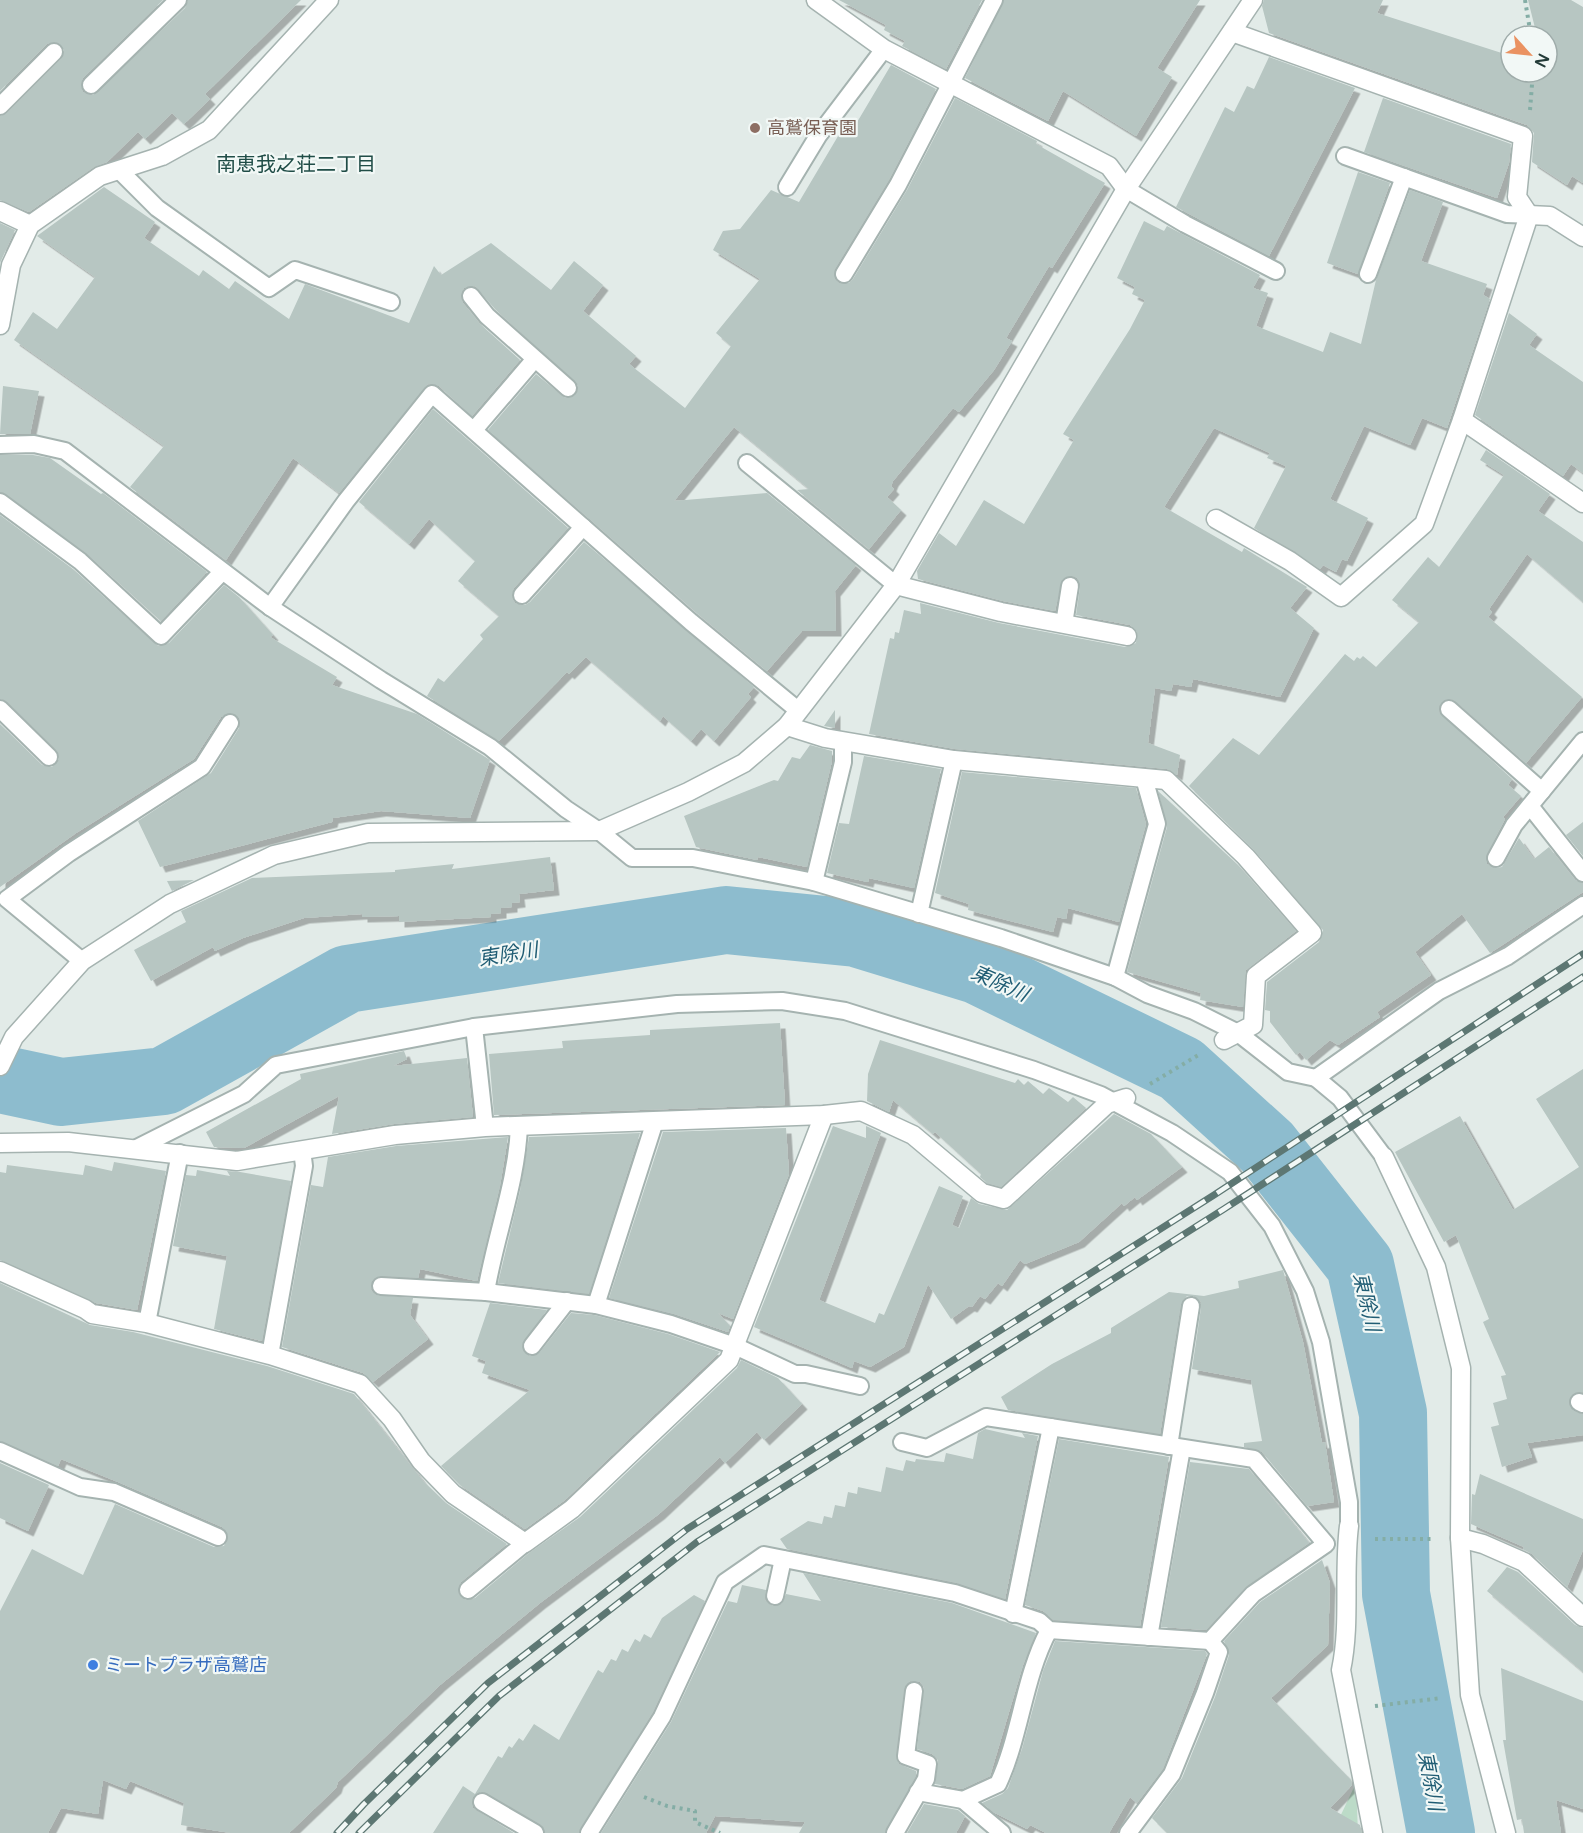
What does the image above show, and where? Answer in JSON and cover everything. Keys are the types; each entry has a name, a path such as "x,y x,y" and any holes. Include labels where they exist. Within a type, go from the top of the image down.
{"street":[{"path":"0,325 11,265 30,225 100,176 162,156 209,130 329,0"},
{"path":"816,0 884,49 1109,166 1126,189"},
{"path":"0,1066 7,1032 82,961 170,903 274,855 368,833 599,831 688,792 744,763 787,726 896,585 1126,189 1253,0"},
{"path":"1232,32 1523,136 1517,197 1529,216"},
{"path":"0,211 30,225"},
{"path":"1529,216 1550,216 1583,237"},
{"path":"1216,519 1290,561 1341,597 1424,524 1462,420 1529,216"},
{"path":"1462,420 1583,503"},
{"path":"896,585 1001,612 1127,636"},
{"path":"787,726 843,741 954,760 1166,780 1246,857 1312,933 1256,976 1253,1024 1231,1036"},
{"path":"0,1143 68,1142 237,1161 395,1135 485,1127 824,1115 861,1111 913,1135 982,1194 1004,1198 1107,1104 1121,1100"},
{"path":"0,1271 92,1314 147,1323 270,1355 360,1384 392,1419 421,1461 453,1494 525,1542 572,1509 729,1360 824,1115"},
{"path":"1384,1157 1436,1267 1461,1368 1460,1538 1470,1695 1506,1833"},
{"path":"1348,1533 1345,1649 1341,1670 1373,1833"},
{"path":"1460,1538 1483,1544 1524,1562 1583,1617"}],"lane":[{"path":"91,85 178,0"},
{"path":"844,274 898,185 994,0"},
{"path":"787,187 818,136 884,49"},
{"path":"0,106 54,52"},
{"path":"1345,156 1507,214 1529,216"},
{"path":"120,171 157,208 269,288 295,270 392,302"},
{"path":"1368,274 1404,177"},
{"path":"1126,189 1185,224 1276,271"},
{"path":"471,296 486,316 568,388"},
{"path":"474,430 534,360"},
{"path":"270,607 346,501 432,394 699,629 799,711"},
{"path":"0,445 34,444 65,451 96,472 270,607 381,680 490,747 566,809 599,831 632,858 693,858 814,882 1115,977 1147,994 1194,1011 1288,1072 1316,1078 1340,1098 1384,1157"},
{"path":"747,463 896,585"},
{"path":"0,502 80,561 161,636 222,572"},
{"path":"522,595 583,526"},
{"path":"1064,624 1070,586"},
{"path":"0,708 49,757"},
{"path":"1449,709 1542,790"},
{"path":"82,961 4,896 202,767 230,723"},
{"path":"814,882 843,762 843,741"},
{"path":"1496,858 1514,825 1583,741"},
{"path":"919,914 954,760"},
{"path":"1115,977 1156,824 1144,778"},
{"path":"1530,806 1583,873"},
{"path":"1316,1078 1439,991 1508,956 1583,905"},
{"path":"135,1149 244,1094 276,1065 474,1026 677,1004 782,1001 845,1011 1034,1070 1121,1100 1230,1172 1272,1226 1305,1291 1322,1342 1349,1502 1348,1533 1326,1544 1253,1594 1210,1641"},
{"path":"474,1026 485,1127"},
{"path":"596,1305 655,1121"},
{"path":"486,1292 492,1254 507,1198 519,1126"},
{"path":"270,1355 304,1166 302,1150"},
{"path":"147,1323 180,1153"},
{"path":"381,1286 486,1292 596,1305 671,1324 735,1346 795,1374 806,1374 860,1386"},
{"path":"532,1346 567,1301"},
{"path":"1149,1637 1176,1447 1191,1306"},
{"path":"902,1442 927,1448 986,1418 1254,1459 1326,1544"},
{"path":"1013,1614 1051,1427"},
{"path":"0,1451 80,1487 114,1492 218,1537"},
{"path":"468,1590 525,1542"},
{"path":"589,1833 662,1717 725,1582 764,1555 955,1593 1039,1621 1049,1630 1210,1641"},
{"path":"775,1596 783,1559"},
{"path":"963,1800 998,1784 1005,1769 1024,1692 1039,1649 1049,1630"},
{"path":"1128,1833 1172,1774 1205,1693 1218,1652 1210,1641"},
{"path":"895,1833 926,1779 928,1764 906,1756 914,1691"},
{"path":"918,1792 963,1800 1002,1833"},
{"path":"482,1802 535,1833"}],"path":[{"path":"1525,0 1529,24"},
{"path":"1523,136 1529,126 1532,84"},
{"path":"1121,1100 1231,1036"},
{"path":"1348,1533 1460,1538"},
{"path":"1349,1709 1470,1695"},
{"path":"618,1787 667,1806 695,1811 695,1822 720,1833"}],"green space":[{"path":"1356,1783 1358,1833 1328,1833 1338,1821"}],"building":[{"path":"0,0 163,0 83,78 81,83 83,92 93,95 185,8 188,0 301,0 205,94 210,99 184,124 172,113 145,139 138,132 107,162 94,167 29,212 0,200 0,116 7,113 61,59 64,50 57,42 47,44 0,91"},
{"path":"839,0 982,0 946,69 902,46 905,41 884,30 886,25"},
{"path":"1004,0 1200,0 1157,68 1172,77 1136,136 1063,91 1048,121 965,78"},
{"path":"1264,0 1383,0 1377,13 1499,52 1499,84 1559,84 1559,24 1534,24 1528,0 1571,0 1583,7 1583,183 1572,176 1567,185 1532,162 1534,133 1527,125 1269,33 1262,6"},
{"path":"1269,57 1355,88 1269,256 1176,207 1225,107 1234,112 1247,86 1254,89"},
{"path":"891,65 936,89 889,180 835,269 835,279 839,283 849,283 853,279 907,190 955,98 1037,141 1036,144 1105,183 1052,268 1049,266 1006,338 1012,341 994,370 959,412 953,408 893,481 891,486 894,489 887,497 901,510 869,549 797,490 809,489 734,427 674,501 767,493 856,565 835,591 836,631 802,631 767,671 698,614 488,430 536,374 565,398 575,395 578,385 495,309 475,286 464,288 461,297 463,303 480,324 520,360 472,416 439,386 428,384 339,493 293,458 226,560 130,487 164,446 14,340 33,312 57,329 95,277 37,236 104,187 155,222 144,238 199,276 203,270 229,289 235,281 289,319 305,284 409,323 434,266 441,275 491,243 551,290 574,261 603,285 583,311 636,356 629,364 685,408 731,346 716,333 760,279 713,250 723,231 740,229 771,190 799,202 844,126 847,128 851,121 856,124"},
{"path":"1383,98 1511,144 1509,163 1497,198 1364,152"},
{"path":"1358,172 1390,183 1358,274 1327,263"},
{"path":"1410,190 1443,202 1421,261 1487,284 1483,295 1490,299 1447,428 1422,418 1410,445 1364,426 1330,499 1368,518 1347,561 1342,559 1336,572 1323,565 1320,569 1254,528 1286,466 1267,458 1270,453 1214,428 1164,507 1242,552 1244,548 1307,587 1290,608 1314,628 1280,697 1193,679 1191,687 1173,684 1171,691 1155,688 1148,743 1180,755 1177,775 1167,769 955,749 869,734 890,638 894,639 895,632 899,633 904,610 921,614 920,603 999,623 1125,647 1136,643 1137,632 1130,625 1076,615 1080,587 1077,578 1072,576 1062,580 1055,611 1003,601 918,579 917,571 939,533 956,546 984,500 1024,524 1074,440 1063,434 1130,329 1145,300 1132,294 1135,287 1117,278 1144,221 1164,231 1167,226 1260,275 1253,288 1268,293 1256,326 1323,352 1330,332 1361,344 1376,280"},
{"path":"0,223 15,230 0,263"},
{"path":"1509,313 1537,334 1529,345 1583,382 1583,473 1571,464 1563,476 1475,415"},
{"path":"3,386 39,391 30,434 0,434"},
{"path":"433,409 568,528 514,588 512,598 515,603 525,605 530,602 584,542 754,687 748,694 751,697 714,741 701,729 691,741 663,716 660,721 586,657 569,674 567,672 499,741 427,696 438,678 444,682 483,639 480,635 499,616 458,581 475,561 429,519 409,544 359,502"},
{"path":"1486,450 1550,494 1538,511 1583,542 1583,602 1527,554 1489,609 1492,612 1488,617 1582,697 1526,763 1455,701 1450,699 1442,702 1439,712 1512,779 1508,785 1521,796 1503,817 1505,819 1487,854 1487,864 1496,868 1502,867 1519,838 1534,859 1549,847 1575,880 1583,883 1583,892 1490,953 1462,914 1415,952 1431,975 1377,1012 1380,1017 1338,1045 1330,1040 1306,1060 1300,1052 1296,1055 1270,1022 1270,1011 1265,1010 1267,982 1319,942 1323,930 1254,850 1189,786 1233,738 1259,755 1345,654 1354,661 1357,657 1360,659 1363,656 1376,667 1419,622 1392,600 1428,557 1439,567 1504,475 1480,460"},
{"path":"0,455 33,455 50,458 101,494 103,493 207,572 161,621 86,553 0,492"},
{"path":"0,515 73,569 158,646 169,643 224,585 239,597 273,635 270,637 337,677 332,685 417,714 490,760 470,818 381,811 333,818 332,822 160,867 138,821 211,773 239,728 239,718 230,713 221,717 194,759 76,833 0,887 0,724 42,765 52,767 59,759 56,750 7,702 0,699"},
{"path":"835,710 835,728 824,726"},
{"path":"810,745 832,751 832,761 807,867 758,857 757,860 696,847 684,816 774,780 778,781 792,757 800,759"},
{"path":"864,756 941,769 914,888 869,878 868,882 827,873 839,823 849,824"},
{"path":"962,772 1136,788 1146,824 1119,922 1068,908 1066,919 1057,917 1053,932 968,910 969,904 935,893"},
{"path":"1158,791 1238,865 1296,931 1246,970 1243,1007 1200,1000 1201,993 1127,972 1167,827"},
{"path":"1583,822 1583,856 1566,835"},
{"path":"550,857 554,890 519,894 520,902 512,903 512,907 501,908 501,913 491,914 491,917 399,922 399,916 362,917 362,914 304,918 243,938 215,951 213,947 151,981 134,950 186,922 181,911 252,878 395,872 395,870 454,864 452,869"},
{"path":"194,880 172,891 167,881"},
{"path":"780,1023 785,1105 494,1115 489,1054 563,1048 562,1041 650,1035 650,1030"},
{"path":"880,1040 1015,1083 1018,1079 1024,1085 1028,1081 1043,1094 1049,1088 1068,1102 1073,1097 1086,1108 1001,1187 987,1183 980,1177 981,1174 935,1132 933,1134 893,1100 889,1112 867,1101 868,1074"},
{"path":"404,1051 407,1059 393,1066 467,1058 473,1117 394,1124 332,1134 339,1096 244,1148 214,1147 206,1132 301,1079 300,1074"},
{"path":"1583,1069 1583,1392 1573,1394 1569,1402 1574,1411 1583,1414 1583,1435 1527,1443 1532,1457 1502,1467 1491,1427 1499,1425 1493,1403 1507,1399 1501,1376 1506,1375 1483,1322 1489,1319 1456,1235 1444,1242 1395,1152 1460,1116 1513,1210 1579,1167 1536,1099"},
{"path":"1114,1114 1151,1134 1182,1167 1137,1200 1135,1197 1124,1206 1122,1203 1079,1242 1025,1264 1020,1260 1002,1286 998,1283 985,1299 980,1296 972,1307 969,1306 951,1319 928,1284 904,1347 870,1367 854,1361 852,1368 754,1327 833,1126 866,1138 866,1126 881,1133 819,1300 875,1323 879,1313 884,1315 939,1186 963,1196 952,1225 959,1228 971,1198 979,1204 1007,1210"},
{"path":"786,1128 789,1174 733,1319 718,1313 730,1326 728,1332 674,1314 609,1298 663,1132"},
{"path":"640,1133 589,1294 498,1283 520,1191 529,1137"},
{"path":"508,1137 500,1186 477,1281 420,1269 418,1278 382,1276 372,1281 371,1290 376,1295 413,1298 410,1315 428,1339 373,1382 363,1373 282,1347 311,1185 323,1187 328,1157 396,1146"},
{"path":"114,1162 166,1171 137,1310 96,1303 0,1260 0,1172 6,1173 7,1165 83,1175 85,1165 112,1171"},
{"path":"197,1170 230,1176 227,1171 240,1172 291,1181 262,1341 214,1329 227,1256 173,1246 186,1175 196,1176"},
{"path":"1283,1270 1303,1342 1322,1443 1325,1442 1334,1502 1307,1506 1262,1452 1244,1447 1244,1443 1262,1441 1251,1380 1192,1369 1201,1308 1201,1302 1193,1296 1187,1296 1181,1304 1160,1434 1008,1410 1001,1397 1052,1364 1111,1333 1111,1328 1169,1292 1204,1296 1239,1288 1238,1281"},
{"path":"0,1283 90,1325 133,1332 267,1366 354,1394 423,1481 446,1503 507,1544 461,1582 458,1592 465,1600 475,1598 529,1553 580,1517 737,1368 741,1360 778,1378 802,1404 764,1440 757,1432 725,1463 720,1457 659,1514 540,1603 440,1685 338,1782 336,1788 289,1833 231,1833 181,1825 184,1803 130,1781 126,1789 103,1780 98,1814 61,1808 48,1833 0,1833 0,1611 32,1549 83,1575 115,1504 214,1547 224,1546 228,1536 222,1527 118,1482 61,1459 58,1466 0,1441"},
{"path":"490,1303 547,1310 522,1344 523,1350 530,1356 540,1352 571,1313 594,1315 668,1334 720,1352 565,1500 525,1529 460,1485 441,1466 530,1390 482,1373 486,1361 472,1356"},
{"path":"985,1429 1025,1438 1022,1433 1038,1436 1005,1599 957,1583 787,1549 780,1539 808,1521 822,1524 824,1516 832,1518 835,1505 845,1507 848,1492 857,1494 858,1487 881,1492 886,1467 903,1471 906,1460 944,1462 946,1453 973,1459 978,1433"},
{"path":"1059,1439 1169,1457 1140,1626 1053,1620 1043,1611 1025,1605"},
{"path":"1190,1462 1249,1469 1309,1543 1247,1586 1206,1630 1161,1627"},
{"path":"0,1463 49,1485 28,1531 0,1518"},
{"path":"1480,1474 1583,1519 1583,1550 1567,1587 1532,1554 1523,1549 1524,1547 1471,1524 1472,1494 1475,1495"},
{"path":"1322,1560 1330,1583 1328,1645 1271,1698 1351,1780 1352,1785 1330,1808 1360,1825 1362,1833 1167,1833 1152,1818 1182,1778 1215,1697 1229,1655 1224,1641 1260,1602"},
{"path":"1507,1567 1518,1572 1575,1625 1583,1628 1583,1672 1487,1591"},
{"path":"803,1573 952,1603 1036,1633 1023,1665 990,1776 962,1789 935,1784 938,1760 932,1754 917,1749 924,1687 920,1682 910,1681 904,1690 896,1755 899,1764 916,1771 916,1776 885,1833 799,1833 805,1822 715,1816 706,1833 601,1833 671,1722 728,1601 737,1603 742,1585 766,1590 765,1600 773,1606 782,1603 786,1594 821,1601"},
{"path":"694,1595 705,1601 653,1712 579,1833 545,1833 540,1824 481,1792 473,1797 473,1808 514,1833 433,1833 463,1786 475,1794 498,1756 502,1758 509,1746 512,1748 519,1738 523,1741 534,1724 559,1740 598,1670 603,1673 611,1659 616,1661 622,1649 628,1652 635,1639 640,1642 644,1634 651,1638 662,1618"},
{"path":"1055,1641 1205,1651 1207,1654 1163,1769 1137,1803 1130,1797 1109,1833 1046,1833 1030,1825 1027,1829 993,1812 982,1803 1002,1794 1008,1788 1022,1749 1043,1671"},
{"path":"1501,1668 1583,1701 1583,1809 1556,1800 1561,1833 1524,1833 1522,1819 1517,1820 1503,1740 1506,1740"},
{"path":"924,1804 958,1810 965,1816 956,1833 907,1833"}],"waterway":[{"name":"東除川","path":"0,1079 61,1092 164,1081 347,979 726,920 856,933 977,970 1181,1069 1267,1147 1360,1265 1393,1413 1396,1594 1441,1833"}],"railway":[{"path":"337,1833 488,1683 687,1529 1214,1195 1583,954"},
{"path":"359,1833 499,1696 697,1542 1224,1209 1583,977"}],"place":[{"name":"高鷲保育園","path":"755,128"},
{"name":"ミートプラザ高鷲店","path":"93,1665"}],"district":[{"name":"南恵我之荘二丁目","path":"296,164"}]}
